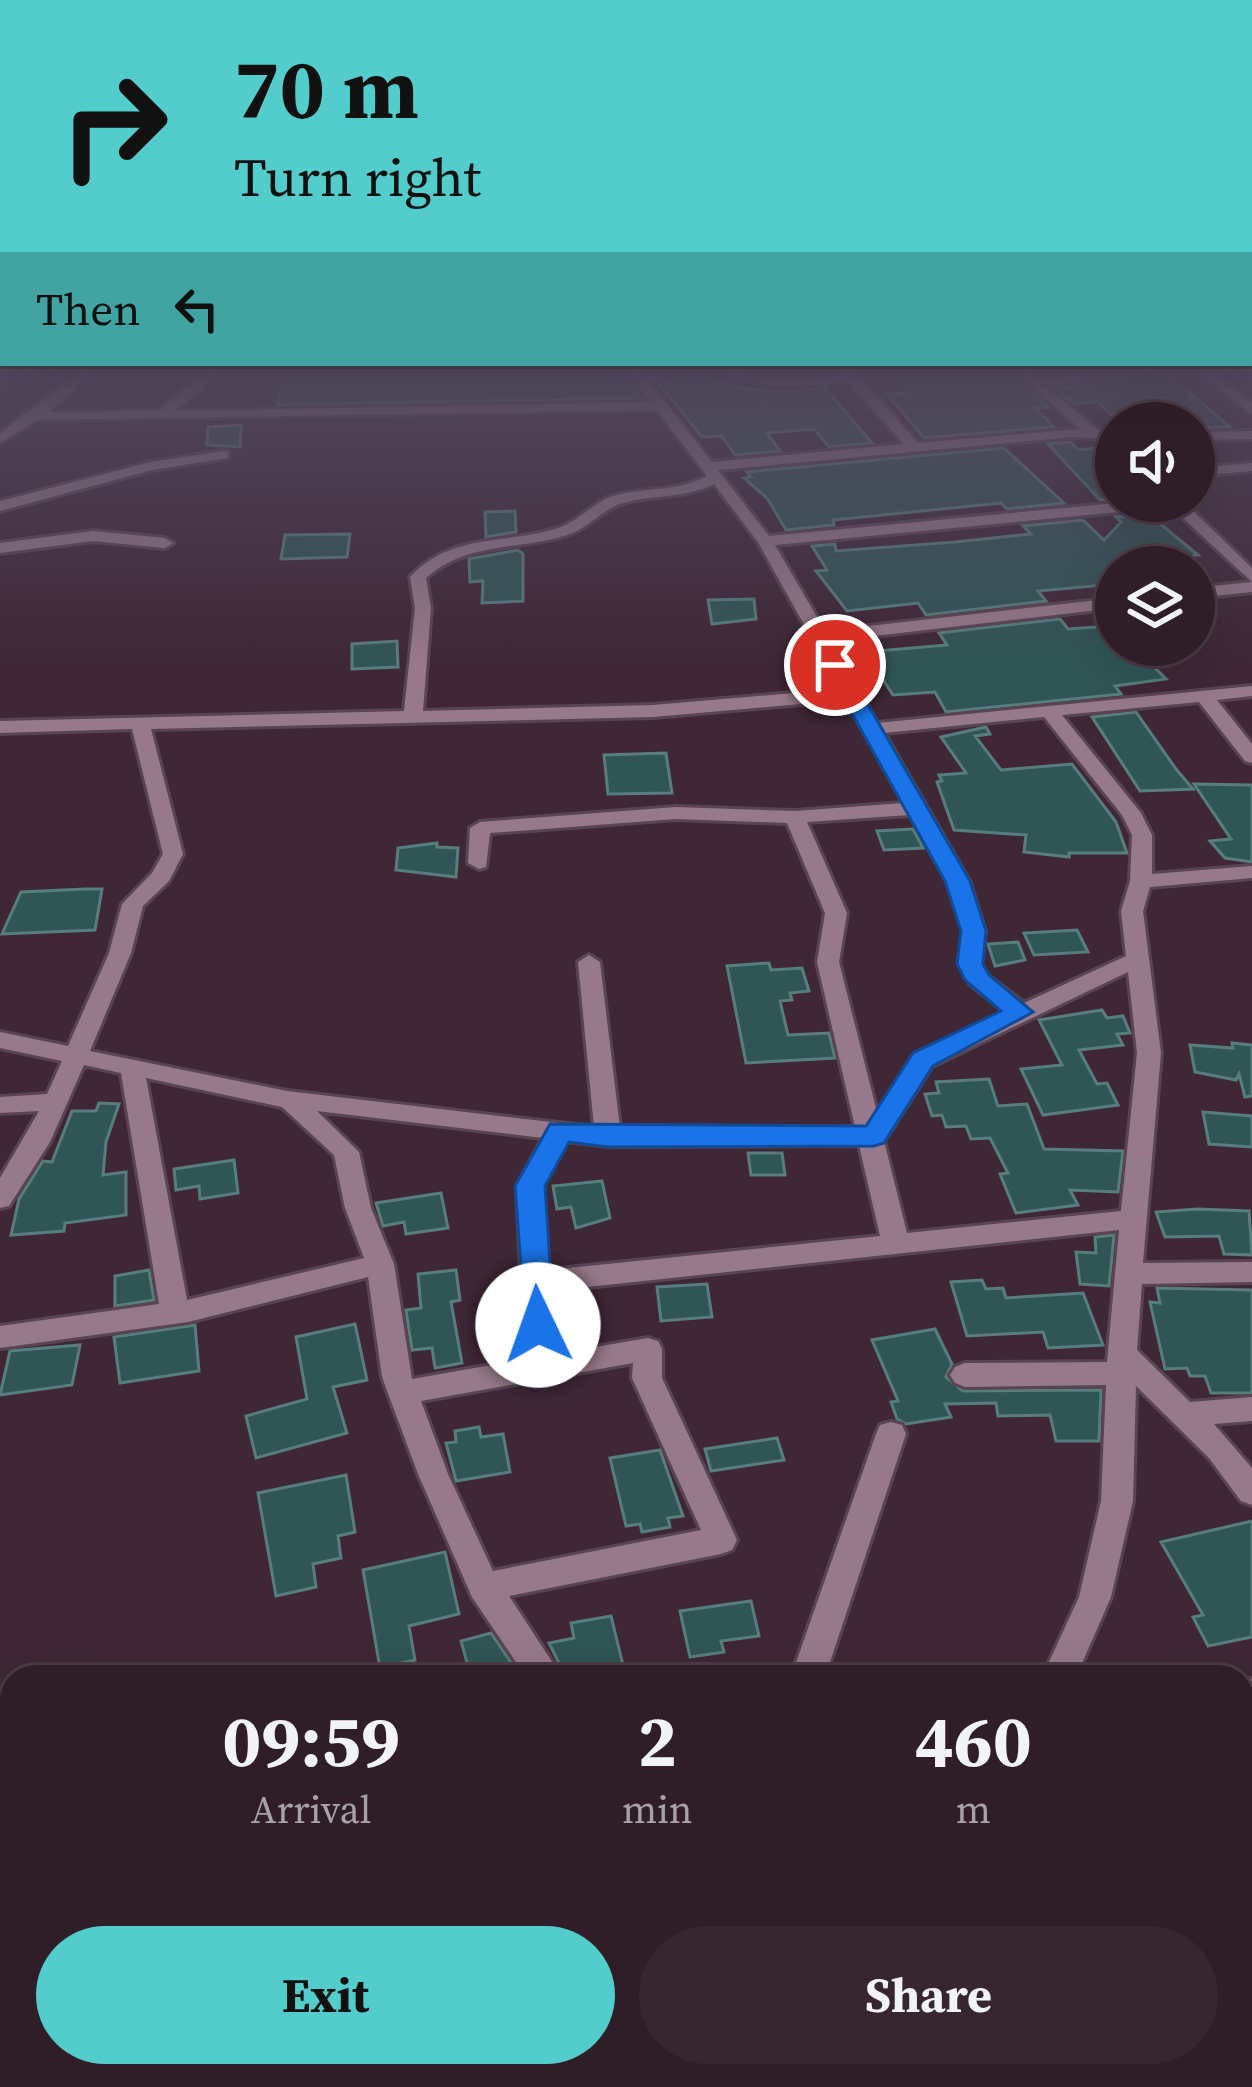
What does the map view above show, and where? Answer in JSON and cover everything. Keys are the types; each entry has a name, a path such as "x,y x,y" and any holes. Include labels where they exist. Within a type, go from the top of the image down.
{"street":[{"path":"0,506 142,468"},
{"path":"707,468 765,541 958,881 974,931 970,964 978,980 1020,1012"},
{"path":"412,716 422,608 418,577 436,558 514,537 559,533 580,524 599,504 691,492 710,472 739,468"},
{"path":"765,541 1095,510"},
{"path":"1196,522 1252,577"},
{"path":"0,548 93,536 165,543"},
{"path":"1215,591 1252,587"},
{"path":"820,637 1095,605"},
{"path":"870,729 1252,691"},
{"path":"0,727 653,711 849,694"},
{"path":"1203,695 1252,757"},
{"path":"1052,714 1131,812 1142,835 1141,881 1132,911 1149,1053 1122,1364 1117,1501 1095,1597 1064,1665"},
{"path":"0,1199 56,1102 120,952 133,904 161,876 173,854 140,723"},
{"path":"479,863 480,828 676,812 795,817 917,808"},
{"path":"795,817 836,913 829,962 896,1244"},
{"path":"1141,881 1252,872"},
{"path":"874,1136 923,1060 1135,960"},
{"path":"589,962 608,1137"},
{"path":"0,1040 283,1099 608,1137 874,1136"},
{"path":"132,1066 175,1313"},
{"path":"283,1099 346,1152 358,1208 380,1264 403,1392 484,1587 537,1665"},
{"path":"0,1105 56,1102"},
{"path":"540,1368 530,1186 560,1131"},
{"path":"535,1282 1135,1219"},
{"path":"0,1337 175,1313 380,1264"},
{"path":"1130,1274 1252,1272"},
{"path":"403,1392 648,1349 647,1378 721,1540 484,1587"},
{"path":"965,1375 1122,1364 1220,1449 1252,1492"},
{"path":"1184,1414 1252,1409"},
{"path":"812,1665 891,1434"}],"building":[{"path":"1026,468 1064,503 1007,509 1001,503 833,520 834,525 786,530 767,498 744,478 751,477 747,472"},
{"path":"1071,468 1095,468 1095,495"},
{"path":"515,511 516,532 486,537 485,512"},
{"path":"1083,520 1104,540 1121,522 1158,522 1187,546 1095,546 1095,586 1038,591 1046,601 926,615 918,603 847,611 816,571 827,570 812,546 835,544 836,551 955,542 1031,534 1023,526"},
{"path":"350,534 347,557 281,559 285,535"},
{"path":"518,550 523,554 523,601 482,603 483,581 470,582 469,559"},
{"path":"754,599 756,619 712,624 708,600"},
{"path":"1060,619 1068,629 1095,627 1095,666 1153,666 1166,679 1115,686 1121,694 946,712 935,692 893,695 865,652 947,645 939,633"},
{"path":"397,641 398,667 352,669 352,644"},
{"path":"1136,712 1193,789 1140,791 1092,717"},
{"path":"986,727 990,734 975,736 1001,770 1072,764 1116,822 1127,853 1069,853 1069,857 1024,852 1026,835 954,830 937,782 942,781 939,775 966,773 941,737"},
{"path":"666,753 672,793 608,794 604,755"},
{"path":"1194,784 1252,785 1252,862 1225,858 1210,841 1231,839"},
{"path":"913,829 923,848 884,850 877,831"},
{"path":"437,843 437,847 458,848 456,877 396,870 398,848"},
{"path":"102,889 95,930 2,934 21,892"},
{"path":"1077,930 1088,952 1034,955 1024,933"},
{"path":"1018,942 1025,960 995,966 988,944"},
{"path":"769,963 771,970 802,968 809,991 790,993 792,1000 780,1001 788,1035 829,1033 835,1058 746,1063 727,966"},
{"path":"1102,1010 1107,1018 1123,1016 1130,1033 1117,1034 1123,1045 1079,1050 1097,1084 1107,1083 1118,1105 1043,1115 1021,1069 1062,1065 1039,1020"},
{"path":"1232,1043 1252,1045 1252,1096 1245,1097 1239,1074 1236,1080 1195,1072 1190,1045 1233,1048"},
{"path":"989,1079 998,1106 1027,1104 1044,1149 1123,1151 1118,1192 1070,1190 1078,1205 1016,1213 1000,1174 1008,1173 990,1138 971,1139 966,1126 946,1127 942,1115 932,1116 925,1094 939,1093 936,1082"},
{"path":"99,1103 119,1104 106,1142 103,1175 126,1172 126,1215 65,1223 64,1231 11,1235 19,1199 43,1161 52,1162 72,1111 96,1111"},
{"path":"1203,1112 1252,1116 1252,1147 1209,1144"},
{"path":"748,1153 782,1153 785,1175 751,1175"},
{"path":"234,1160 238,1193 200,1199 199,1186 176,1190 174,1169"},
{"path":"602,1181 610,1218 576,1228 571,1207 557,1209 553,1186"},
{"path":"441,1193 448,1228 406,1234 404,1222 383,1226 376,1203"},
{"path":"1249,1211 1252,1255 1224,1254 1219,1236 1165,1237 1156,1212"},
{"path":"1114,1235 1109,1286 1080,1284 1076,1252 1096,1253 1095,1237"},
{"path":"149,1270 154,1300 115,1306 115,1276"},
{"path":"456,1270 460,1300 451,1302 462,1363 435,1368 432,1348 412,1350 406,1310 421,1308 418,1274"},
{"path":"982,1280 986,1289 1003,1288 1006,1298 1083,1293 1103,1345 1048,1348 1043,1332 967,1336 951,1282"},
{"path":"707,1284 712,1317 661,1321 657,1287"},
{"path":"1157,1288 1252,1290 1252,1393 1211,1393 1205,1376 1190,1376 1187,1368 1165,1369 1150,1302 1160,1303"},
{"path":"355,1324 367,1380 333,1387 347,1433 256,1458 246,1416 307,1399 296,1337"},
{"path":"195,1325 199,1371 120,1383 114,1337"},
{"path":"935,1329 952,1364 946,1377 963,1391 1101,1390 1099,1441 1056,1441 1050,1415 998,1416 996,1403 945,1404 951,1417 906,1424 897,1419 891,1402 898,1401 872,1340"},
{"path":"80,1345 72,1385 0,1395 10,1351"},
{"path":"479,1427 481,1437 503,1434 510,1472 456,1481 446,1443 456,1442 455,1431"},
{"path":"777,1438 784,1460 711,1471 705,1449"},
{"path":"660,1450 683,1516 668,1518 670,1527 642,1532 640,1524 626,1526 610,1458"},
{"path":"346,1475 355,1532 338,1536 341,1558 313,1564 316,1587 276,1596 258,1493"},
{"path":"1252,1521 1252,1637 1208,1646 1193,1617 1203,1615 1161,1542"},
{"path":"445,1552 459,1614 409,1626 415,1660 379,1665 363,1570"},
{"path":"751,1601 759,1636 721,1641 724,1652 690,1657 680,1611"},
{"path":"611,1616 623,1665 560,1665 549,1643 574,1638 571,1623"},
{"path":"491,1633 513,1665 468,1665 461,1641"}],"route":[{"path":"538,1325 530,1186 560,1131 608,1137 874,1136 923,1060 1020,1012 978,980 970,964 974,931 958,881 835,665"}]}
